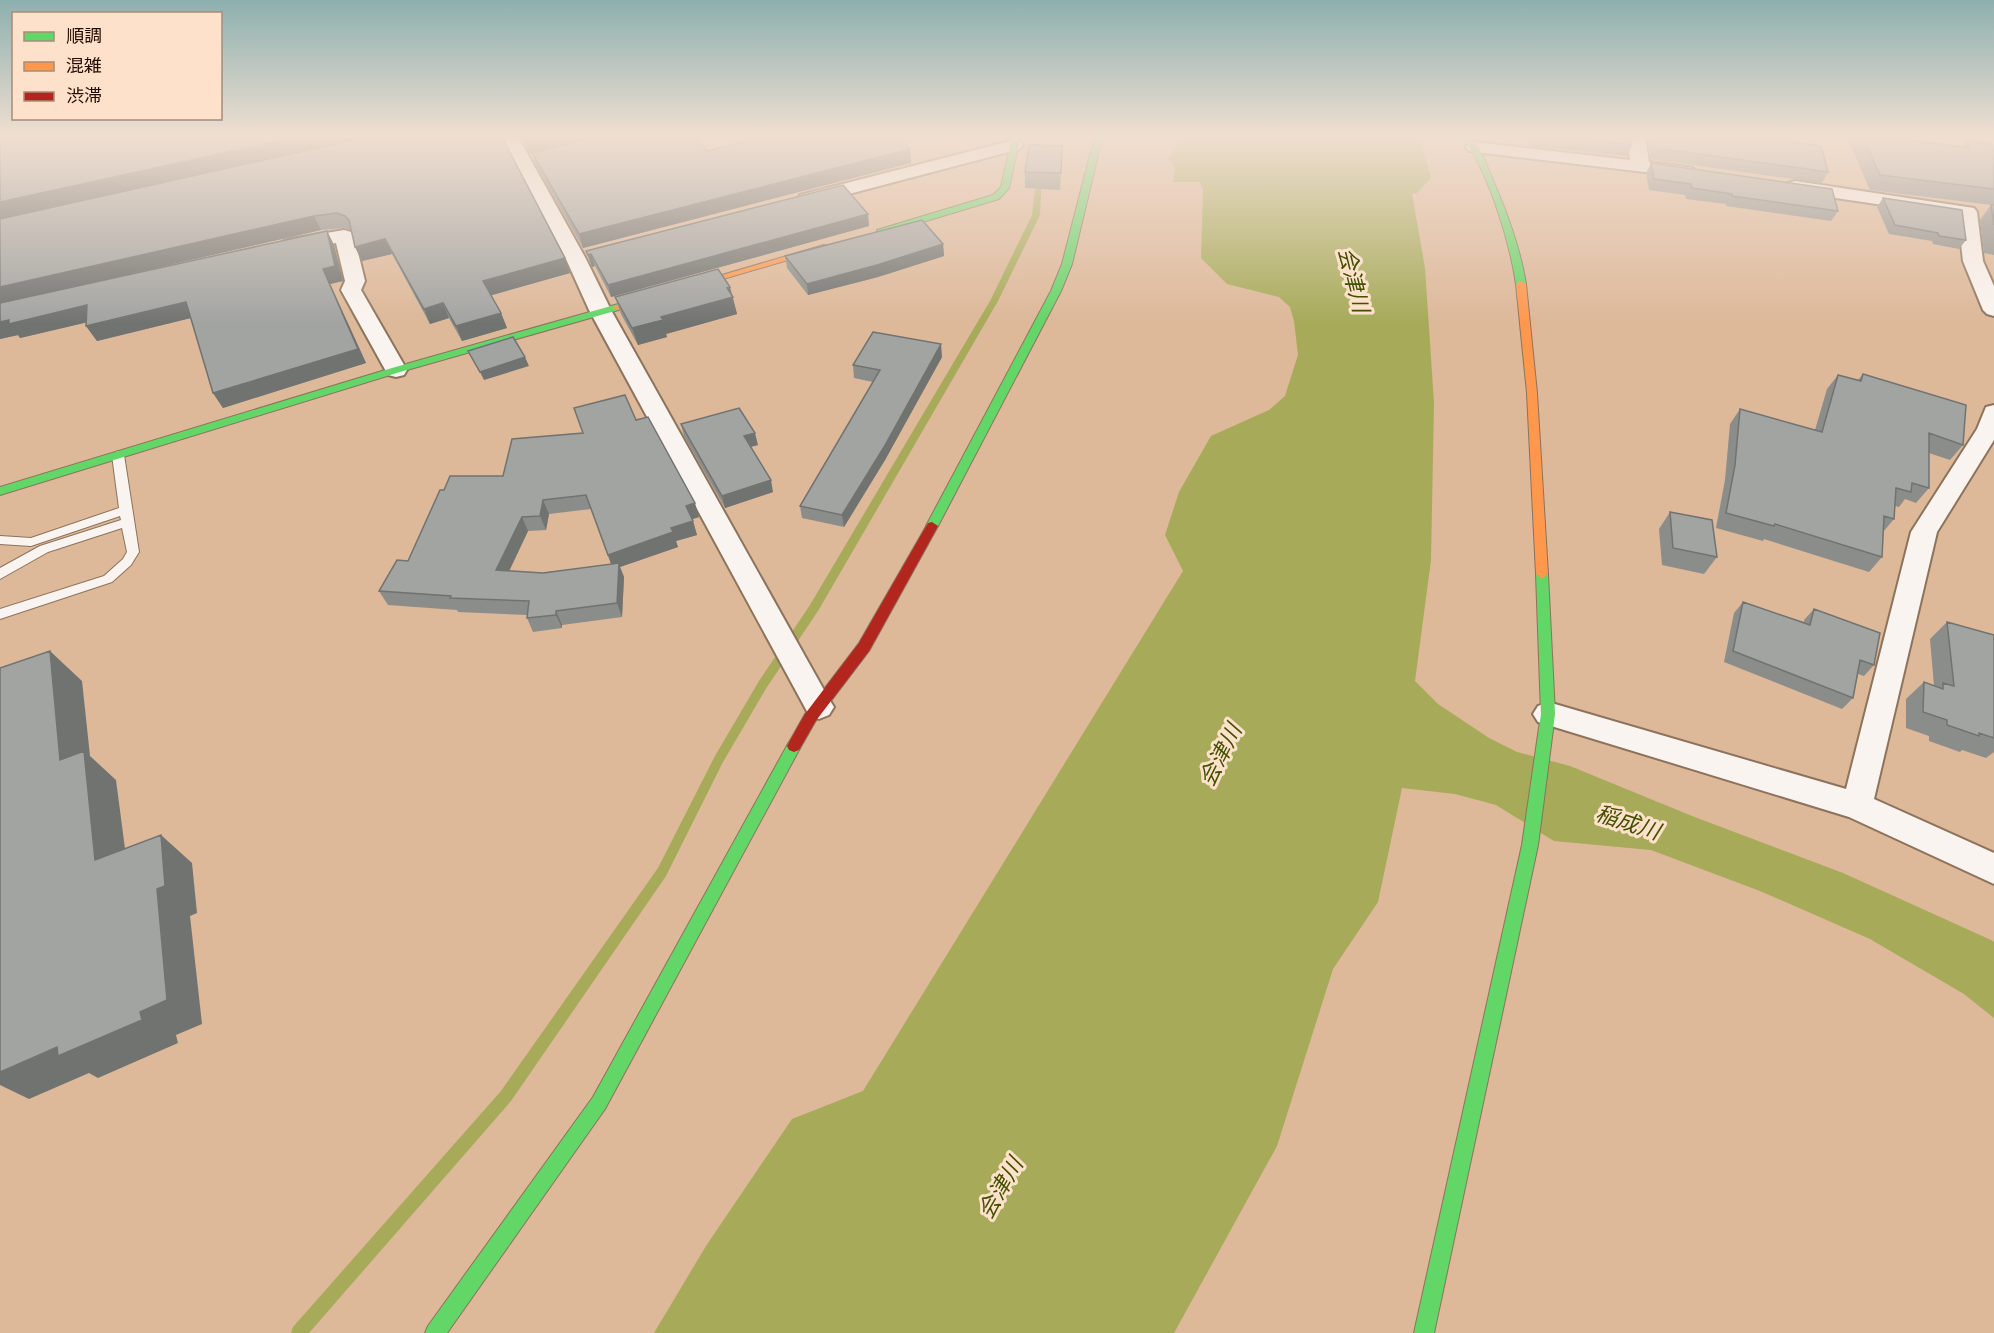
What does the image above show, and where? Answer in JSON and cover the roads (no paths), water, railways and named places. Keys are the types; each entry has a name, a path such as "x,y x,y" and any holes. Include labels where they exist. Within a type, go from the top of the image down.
{"street":[{"path":"548,199 600,310 819,707"},
{"path":"784,205 805,199"},
{"path":"865,236 992,199"},
{"path":"435,1333 599,1103 810,718 864,647 920,549 1056,291 1067,264 1083,199"},
{"path":"1424,1333 1530,845 1548,714 1537,469 1526,317 1519,265 1495,199"},
{"path":"1881,199 1976,212 1973,261 1994,310"},
{"path":"277,248 322,238 344,236 355,281 351,290 396,370"},
{"path":"0,491 396,370 600,310 842,243"},
{"path":"576,259 599,253"},
{"path":"1857,806 1924,532 1989,429 1994,412"},
{"path":"1548,714 1857,806 1994,870"}],"lane":[{"path":"0,614 108,579 118,572 133,552 118,455"},
{"path":"0,540 32,542 126,516"},
{"path":"0,574 44,549 126,516"}],"water":[{"path":"1203,199 1413,199 1425,268 1434,403 1431,560 1415,681 1438,704 1489,738 1517,752 1570,766 1692,816 1843,873 1991,940 1994,942 1994,1018 1964,994 1870,939 1760,891 1651,850 1554,841 1496,805 1455,794 1402,788 1378,902 1333,969 1277,1146 1174,1333 654,1333 706,1246 792,1119 863,1091 1183,571 1165,535 1179,492 1211,436 1269,410 1285,396 1298,355 1290,307 1279,297 1227,284 1201,258"}],"waterway":[{"path":"299,1333 506,1096 662,872 719,759 763,684 814,608 994,301 1036,215 1037,199"}],"water label":[{"name":"会津川","path":"1354,280"},
{"name":"会津川","path":"1220,755"},
{"name":"稲成川","path":"1628,822"},
{"name":"会津川","path":"1000,1188"}]}
